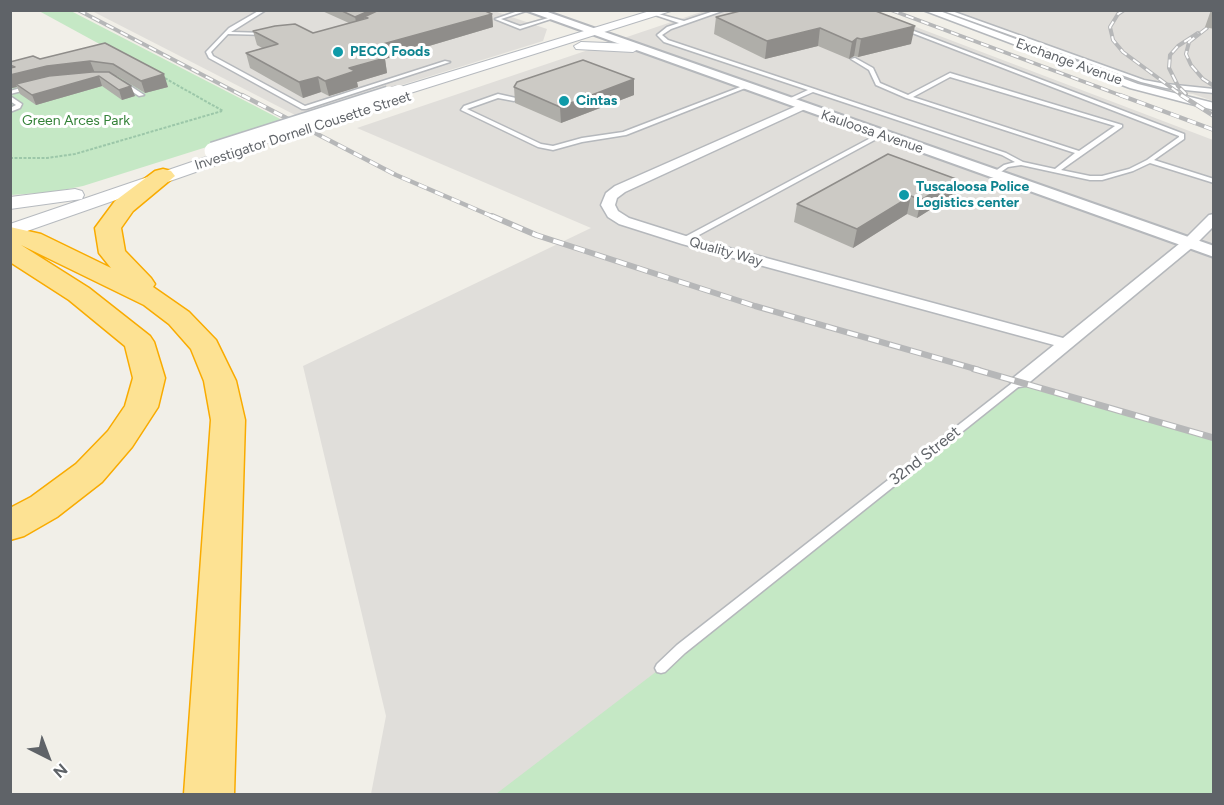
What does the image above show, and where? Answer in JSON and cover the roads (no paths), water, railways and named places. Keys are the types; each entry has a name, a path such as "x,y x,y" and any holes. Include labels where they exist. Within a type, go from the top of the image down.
{"highway":[{"path":"163,176 124,206 108,228 112,253 154,299 179,318 205,346 220,381 228,420 209,795"},
{"path":"10,233 32,240 154,299"},
{"path":"10,250 80,294 139,342 149,378 141,407 112,448 89,473 44,507 10,526"},
{"path":"10,270 45,273"}],"main road":[{"name":"Investigator Dornell Cousette Street","path":"10,219 560,45 590,39 595,34 662,12"},
{"path":"556,20 563,35 560,45 633,48"},
{"name":"Investigator Dornell Cousette Street","path":"10,233 218,154"},
{"path":"10,203 51,200 93,191"}],"street":[{"name":"Kauloosa Avenue","path":"529,10 1214,252"},
{"name":"Exchange Avenue","path":"927,10 1134,86 1214,107"},
{"name":"Quality Way","path":"801,107 632,183 611,196 608,205 613,214 624,221 683,240 1064,343"},
{"name":"32nd Street","path":"1019,382 1189,243 1214,218"}],"lane":[{"path":"264,10 252,15 208,52 211,57 304,108 447,62"},
{"path":"497,19 529,10"},
{"path":"723,10 669,28 659,35 666,41 1004,154 1020,163 1090,178 1102,178 1131,170 1149,161 1182,138 1182,135 901,27"},
{"path":"943,10 1143,81 1214,91"},
{"path":"662,12 684,23"},
{"path":"490,16 520,28 556,20"},
{"path":"228,33 276,35"},
{"path":"853,59 871,69 878,84 908,97 1080,153"},
{"path":"908,97 950,75 1120,126 1057,170"},
{"path":"119,82 141,95"},
{"path":"10,93 32,87"},
{"path":"514,99 498,96 466,107 464,110 540,146 553,148 582,140 624,134 745,87"},
{"path":"786,102 813,90"},
{"path":"10,98 19,104 18,107 10,110"},
{"path":"683,240 880,135"},
{"path":"1149,161 1214,181"},
{"path":"993,175 1006,166 1020,163"},
{"name":"32nd Street","path":"661,668 681,649 1019,382"}],"railway":[{"path":"78,10 245,97"},
{"path":"891,10 1125,97"},
{"path":"1124,10 1118,14 1110,27 1113,40 1123,52 1183,96"},
{"path":"1207,28 1189,42 1186,54 1191,65 1203,79 1214,86"},
{"path":"1186,94 1178,86 1169,68 1170,55 1178,46 1198,33"},
{"path":"242,95 396,175 496,218"},
{"path":"1120,95 1214,130"},
{"path":"1183,96 1214,116"},
{"path":"492,216 536,235 755,306 979,370"},
{"path":"974,369 1214,438"}],"place":[{"name":"PECO Foods","path":"338,52"},
{"name":"Cintas","path":"564,101"},
{"name":"Tuscaloosa Police Logistics center","path":"904,195"}],"park label":[{"name":"Green Arces Park","path":"76,121"}]}
